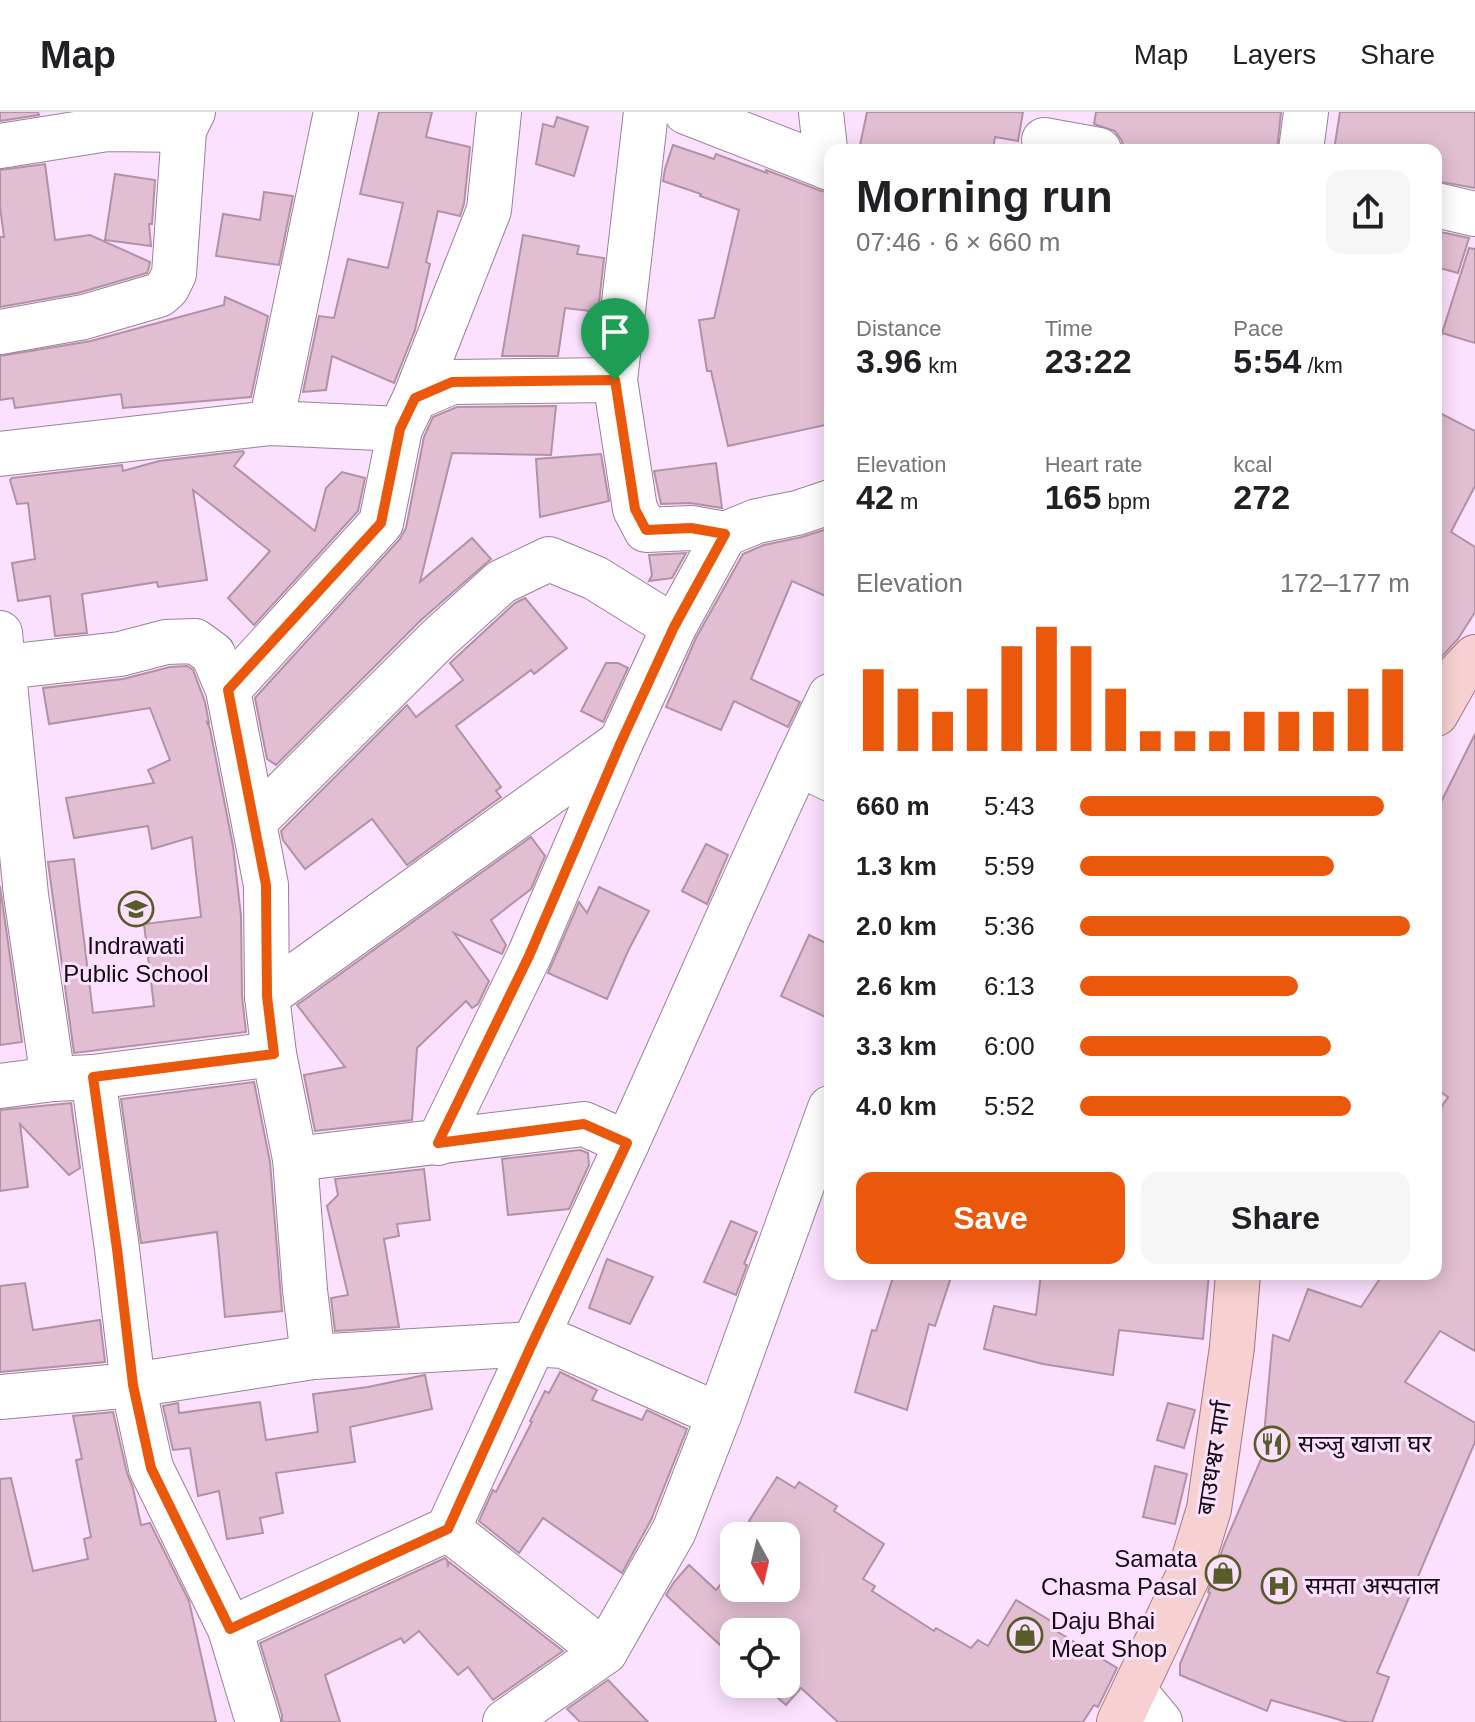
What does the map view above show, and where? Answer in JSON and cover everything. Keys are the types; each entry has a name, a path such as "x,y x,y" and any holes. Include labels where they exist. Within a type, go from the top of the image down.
{"main road":[{"path":"1442,703 1458,675 1475,657"},
{"name":"बाउधश्वर मार्ग","path":"1138,1712 1189,1574 1209,1509 1232,1347 1238,1280"}],"street":[{"path":"271,423 336,112"},
{"path":"228,690 381,523 408,413 489,210 499,112"},
{"path":"646,112 615,380 635,509 646,530 691,528 725,534 757,521 824,504"},
{"path":"686,112 824,165"},
{"path":"821,112 825,144"},
{"path":"1302,144 1306,112"},
{"path":"0,146 107,129 188,121 174,274 167,288 159,295 84,317 0,332"},
{"path":"1045,134 1079,144"},
{"path":"1442,206 1475,214"},
{"path":"0,454 271,423 408,413 452,382 615,380"},
{"path":"438,1143 529,956 674,627 725,534"},
{"path":"254,822 439,638 501,582 549,559 595,578 674,627"},
{"path":"258,1722 230,1629 151,1468 133,1385 117,1249 26,895 2,650 120,654 166,642 195,641 213,654 228,690 266,885 267,996 274,1054 295,1159 313,1357"},
{"path":"230,1629 448,1529 627,1143 814,771 824,724"},
{"path":"267,996 621,742"},
{"path":"0,1086 274,1054"},
{"path":"295,1159 584,1124 627,1143"},
{"path":"505,1722 605,1652 674,1531 824,1125"},
{"path":"0,1397 133,1385 313,1357 532,1344 563,1346 719,1415"},
{"path":"448,1529 605,1652"}],"building":[{"path":"0,112 38,112 39,115 0,121"},
{"path":"379,112 432,112 426,137 470,147 464,204 460,216 438,211 415,330 394,383 332,356 326,390 303,392 319,316 334,318 348,259 388,268 403,203 360,194"},
{"path":"867,112 1023,112 1018,141 995,137 994,144 860,144"},
{"path":"1096,112 1281,112 1278,144 1123,144 1115,131 1094,124"},
{"path":"1340,112 1475,112 1475,188 1442,182 1442,144 1335,144"},
{"path":"557,117 588,127 574,176 536,164 543,124 554,127"},
{"path":"673,145 714,159 716,154 824,191 824,425 728,446 711,371 707,371 699,320 714,318 739,210 663,181"},
{"path":"45,164 55,240 90,235 150,262 149,267 147,273 78,293 0,307 0,237 4,237 0,170"},
{"path":"115,174 155,180 152,224 149,224 151,246 105,240"},
{"path":"264,192 293,196 279,265 216,256 223,214 260,220"},
{"path":"1442,232 1469,238 1458,273 1442,269"},
{"path":"523,235 579,246 577,254 604,258 598,312 565,308 558,356 502,356"},
{"path":"1469,248 1475,249 1475,343 1442,333"},
{"path":"225,297 268,316 251,397 123,408 121,394 15,408 13,398 0,400 0,356 91,341 224,305"},
{"path":"556,406 551,455 452,453 420,582 472,538 491,559 421,620 276,765 267,759 255,698 400,539 406,528 424,437 433,417 457,407"},
{"path":"1442,414 1475,431 1475,486 1451,532 1475,547 1475,612 1458,639 1442,656"},
{"path":"243,451 234,466 315,531 326,488 342,472 365,478 358,511 254,625 228,598 270,551 193,490 207,580 158,587 157,582 82,594 87,633 55,636 50,596 18,601 12,563 35,559 28,503 17,504 12,478 122,465 123,471 159,461"},
{"path":"601,454 609,501 540,517 536,459"},
{"path":"716,463 722,508 690,503 661,504 654,471"},
{"path":"824,530 824,595 792,581 751,679 800,702 788,727 734,701 721,730 666,707 696,638 743,554 764,545"},
{"path":"686,553 672,578 649,581 652,575 649,555"},
{"path":"525,598 567,648 534,674 531,670 456,726 501,787 496,791 501,797 407,865 372,819 305,869 283,840 281,831 407,705 416,717 463,680 450,663 515,603"},
{"path":"606,663 618,663 628,668 603,722 581,711"},
{"path":"187,666 193,670 205,702 233,846 241,916 242,996 246,1032 74,1053 48,862 74,859 93,1013 154,1006 144,924 201,917 192,837 152,849 148,826 74,838 66,798 154,783 148,770 170,760 150,708 49,724 43,688 123,679 170,667"},
{"path":"1475,734 1475,1351 1440,1331 1405,1382 1475,1423 1475,1442 1377,1673 1389,1677 1372,1722 1347,1722 1271,1700 1267,1711 1180,1675 1180,1664 1210,1593 1224,1545 1262,1457 1273,1335 1289,1341 1308,1289 1361,1307 1379,1280 1442,1280 1442,1106 1448,1097 1442,1093 1442,800"},
{"path":"531,837 545,856 531,889 491,920 506,945 502,954 454,933 489,981 478,1004 472,1008 466,1001 417,1048 412,1120 315,1131 304,1075 345,1067 297,1005"},
{"path":"706,844 728,855 707,904 682,891"},
{"path":"0,886 22,1042 0,1045"},
{"path":"599,887 649,911 607,999 548,973 579,902 587,913"},
{"path":"809,935 824,942 824,1016 781,996"},
{"path":"254,1082 270,1162 282,1311 225,1317 217,1232 141,1243 121,1099"},
{"path":"71,1103 80,1168 69,1175 20,1124 28,1187 0,1191 0,1110"},
{"path":"580,1150 588,1153 589,1165 569,1209 508,1215 502,1159"},
{"path":"424,1169 430,1220 397,1224 399,1236 384,1239 399,1327 335,1331 331,1298 348,1295 327,1206 338,1195 335,1179"},
{"path":"731,1221 757,1232 736,1295 704,1282"},
{"path":"607,1259 653,1277 630,1324 589,1308"},
{"path":"892,1280 950,1280 935,1326 929,1324 907,1410 855,1392 872,1330 876,1331"},
{"path":"1040,1280 1208,1280 1203,1339 1119,1330 1113,1375 1043,1364 984,1349 994,1306 1036,1315"},
{"path":"25,1283 33,1330 100,1320 105,1362 0,1372 0,1286"},
{"path":"560,1372 597,1390 592,1400 642,1420 647,1410 687,1429 651,1520 622,1573 543,1518 519,1553 479,1521 532,1422 545,1391 549,1393"},
{"path":"425,1375 432,1409 350,1427 355,1462 276,1473 283,1513 260,1518 263,1533 227,1539 219,1491 198,1496 190,1448 173,1450 163,1406 178,1403 179,1413 260,1402 266,1440 318,1432 313,1394"},
{"path":"1168,1403 1195,1410 1184,1448 1157,1440"},
{"path":"113,1412 141,1525 150,1523 189,1601 216,1722 0,1722 0,1479 11,1478 33,1571 88,1559 84,1539 91,1537 76,1460 82,1459 73,1416"},
{"path":"1155,1466 1187,1474 1175,1524 1143,1517"},
{"path":"777,1477 795,1488 799,1482 837,1506 834,1511 884,1544 863,1579 875,1586 872,1591 934,1631 936,1628 971,1648 978,1640 988,1646 1016,1600 1061,1627 1058,1632 1117,1668 1098,1707 1094,1705 1083,1722 838,1722 800,1689 800,1618 720,1618 720,1645 666,1595 689,1565 716,1590 720,1585 720,1602 800,1602 800,1522 749,1521"},
{"path":"445,1558 448,1565 449,1562 563,1651 493,1700 468,1667 458,1675 419,1631 404,1643 401,1638 325,1675 340,1722 282,1722 260,1643"},
{"path":"608,1680 648,1722 580,1722 567,1709"},
{"path":"778,1698 792,1698 786,1705"}],"place":[{"name":"Indrawati Public School","path":"136,909"},
{"name":"सञ्जु खाजा घर","path":"1272,1444"},
{"name":"Samata Chasma Pasal","path":"1223,1573"},
{"name":"समता अस्पताल","path":"1279,1586"},
{"name":"Daju Bhai Meat Shop","path":"1025,1635"}],"route":[{"path":"615,380 635,509 646,530 691,528 725,534 674,627 529,956 438,1143 584,1124 627,1143 448,1529 230,1629 151,1468 133,1385 93,1077 274,1054 267,996 266,885 228,690 381,523 400,429 415,398 452,382 615,380"}]}
